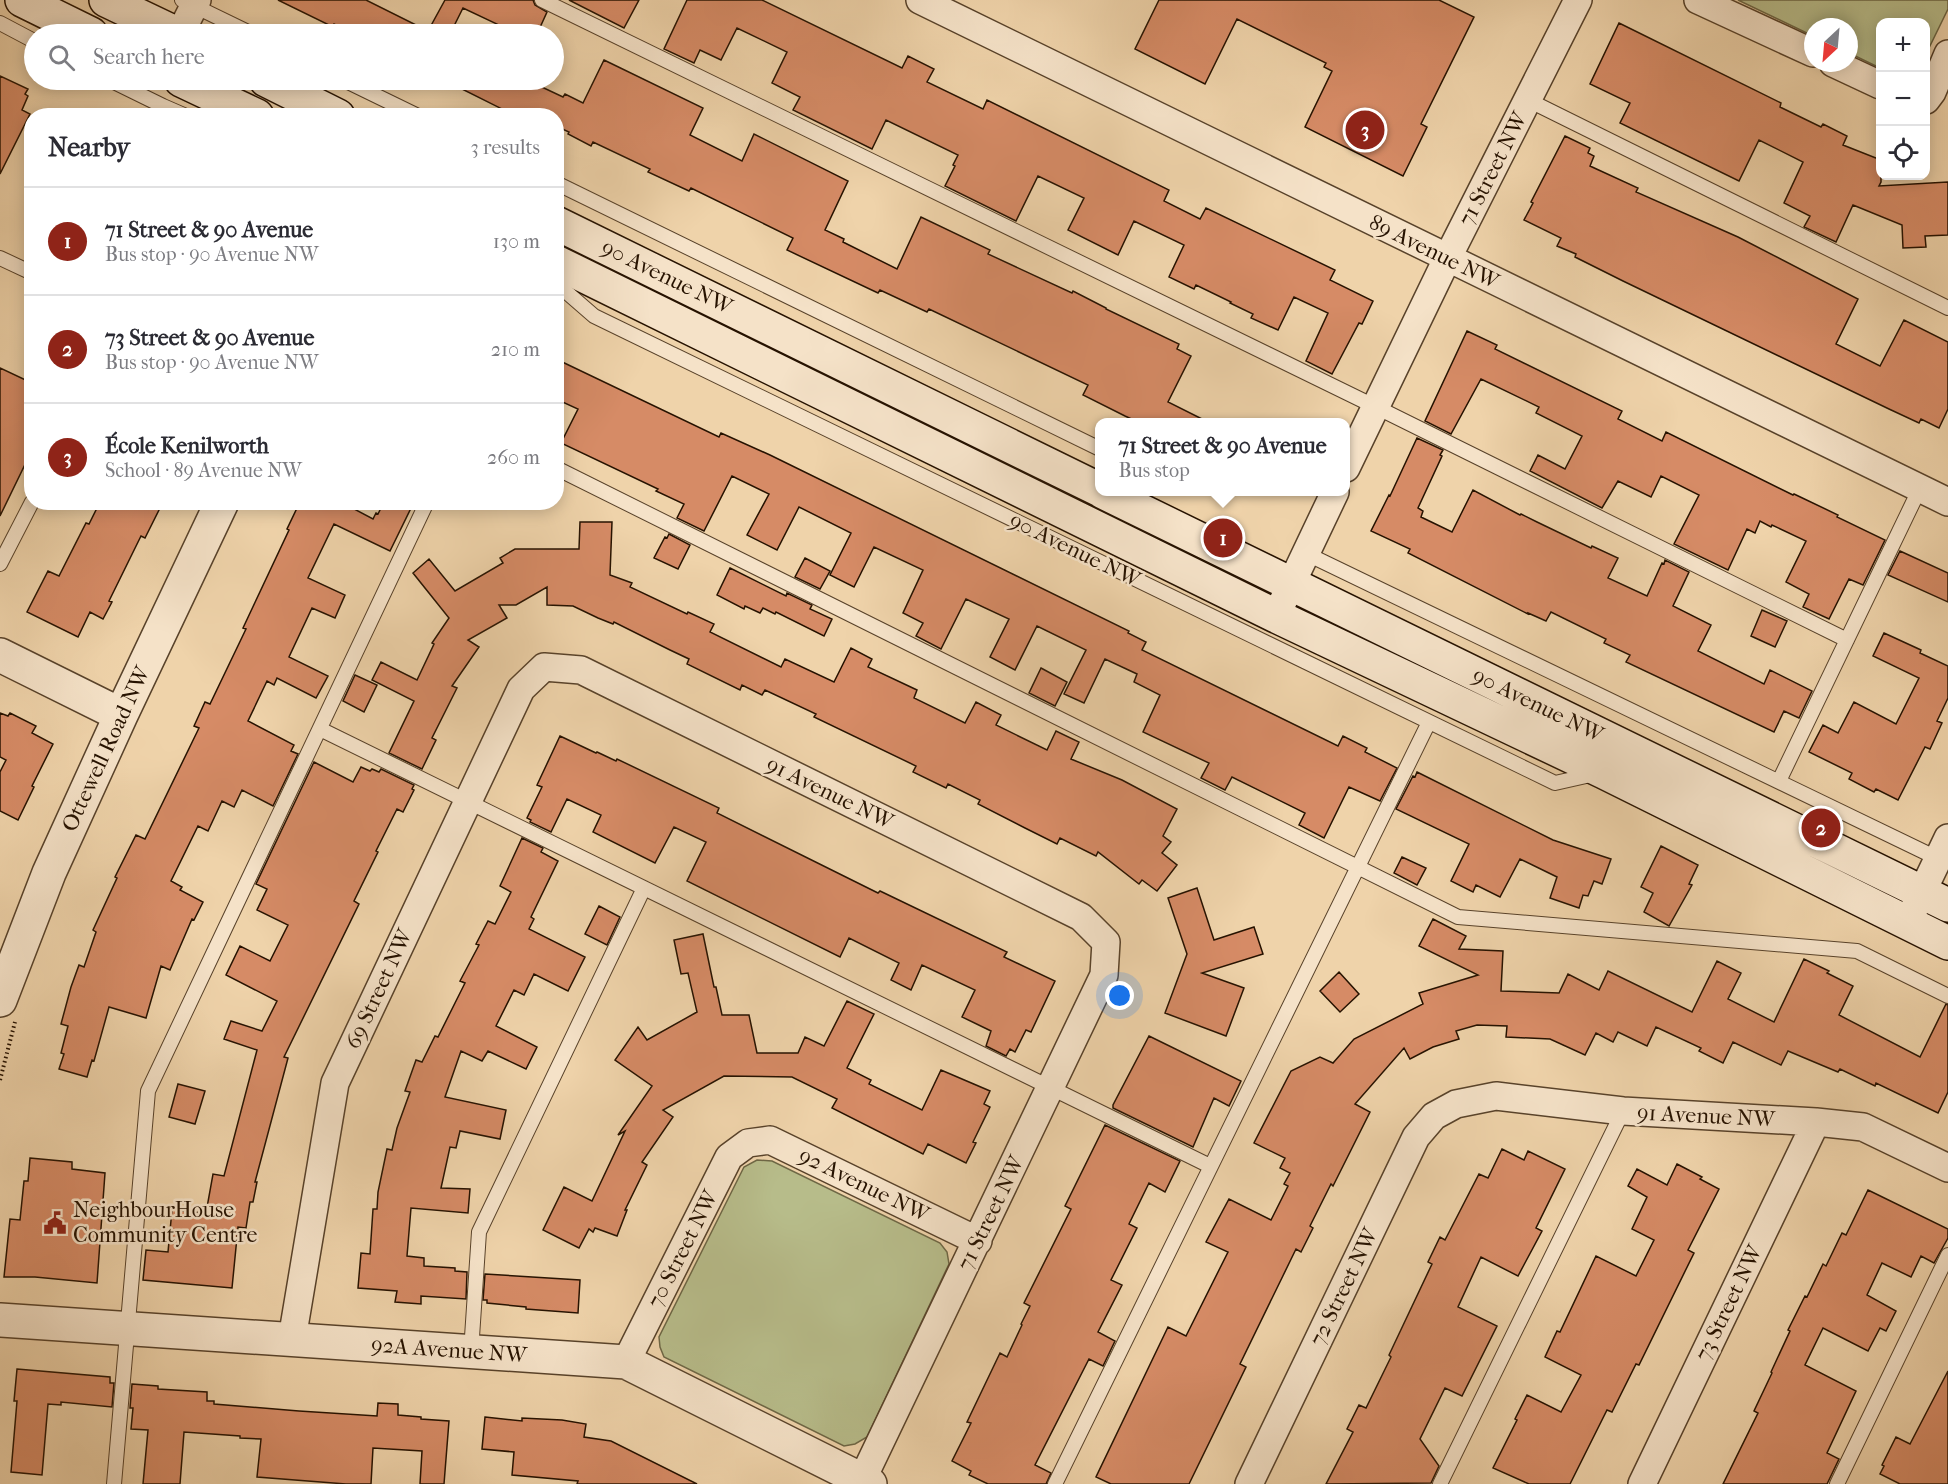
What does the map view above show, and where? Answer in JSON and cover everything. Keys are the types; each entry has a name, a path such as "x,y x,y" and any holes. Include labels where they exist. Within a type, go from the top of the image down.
{"main road":[{"path":"22,0 71,24"},
{"path":"106,0 158,24"},
{"path":"198,90 227,108"},
{"path":"286,90 322,108"},
{"name":"90 Avenue NW","path":"564,228 1095,484"},
{"name":"90 Avenue NW","path":"564,266 1276,616 1604,772 1948,943"},
{"name":"90 Avenue NW","path":"1119,496 1291,583 1935,899"},
{"name":"Ottewell Road NW","path":"0,1000 49,873 218,510"},
{"path":"0,655 121,715"},
{"name":"92A Avenue NW","path":"0,1320 626,1362 866,1482"}],"street":[{"name":"89 Avenue NW","path":"920,0 1948,502"},
{"name":"71 Street NW","path":"1350,460 1447,259 1578,0"},
{"path":"1698,0 1804,49"},
{"path":"183,24 191,2"},
{"path":"1930,95 1948,54"},
{"path":"1853,72 1876,83"},
{"path":"1276,616 1333,496"},
{"name":"69 Street NW","path":"292,1339 334,1083 521,689 544,667"},
{"name":"91 Avenue NW","path":"544,667 580,670 1081,917 1106,942"},
{"path":"1907,923 1935,899 1945,853"},
{"name":"71 Street NW","path":"866,1482 1104,975 1106,942"},
{"name":"91 Avenue NW","path":"1456,1104 1496,1096 1623,1111 1816,1122 1863,1127 1948,1168"},
{"name":"72 Street NW","path":"1249,1484 1416,1137 1434,1116 1456,1104"},
{"name":"73 Street NW","path":"1642,1484 1816,1122"},
{"name":"92 Avenue NW","path":"748,1143 770,1140 978,1241"},
{"name":"70 Street NW","path":"626,1362 729,1157 748,1143"}],"lane":[{"path":"542,0 1376,407 1847,640"},
{"path":"191,2 233,24"},
{"path":"0,23 24,36"},
{"path":"131,90 168,108"},
{"path":"365,90 402,108"},
{"path":"1528,100 1948,308"},
{"name":"90 Avenue NW","path":"564,187 1095,447"},
{"path":"0,258 24,269"},
{"name":"90 Avenue NW","path":"564,290 594,316 1555,783 1604,772"},
{"path":"564,472 1458,917 1857,951 1948,996"},
{"path":"1779,781 1920,488"},
{"path":"0,564 28,510"},
{"path":"114,1484 148,1091 423,510"},
{"name":"90 Avenue NW","path":"1305,553 1779,781 1945,853"},
{"path":"1055,1484 1356,866 1429,722"},
{"path":"320,729 1210,1166"},
{"path":"471,1352 479,1232 644,888"},
{"path":"1440,1484 1623,1111"},
{"path":"1837,1484 1948,1255"}],"green space":[{"path":"1738,0 1948,0 1948,9 1930,46 1930,18 1876,18 1876,66 1858,57 1858,18 1804,18 1804,32"},
{"path":"757,1160 772,1161 940,1243 947,1252 949,1264 867,1437 855,1444 844,1446 664,1357 660,1347 659,1337 744,1167"}],"building":[{"path":"278,0 366,0 414,24 334,24 327,24"},
{"path":"445,0 533,0 535,5 547,12 542,24 497,24 463,8 455,24 432,24"},
{"path":"569,0 639,0 624,28"},
{"path":"687,0 762,0 902,68 908,56 934,69 927,82 983,109 987,100 1169,190 1164,201 1200,219 1206,208 1335,270 1330,280 1373,301 1332,374 1306,361 1328,313 1294,297 1278,330 1251,318 1253,314 1231,302 1196,285 1194,289 1169,277 1184,245 1134,221 1118,255 1068,230 1084,198 1038,176 1016,221 945,186 958,155 886,120 872,149 793,110 800,97 772,83 787,52 737,28 721,60 700,50 694,63 664,49"},
{"path":"1159,0 1439,0 1474,17 1421,124 1427,127 1403,176 1305,127 1332,71 1324,67 1326,63 1237,19 1205,84 1135,49"},
{"path":"1619,23 1781,103 1780,107 1821,127 1823,124 1847,136 1843,145 1876,158 1876,180 1881,180 1879,186 1948,182 1948,235 1925,236 1926,247 1903,248 1902,225 1853,205 1836,242 1804,227 1810,216 1784,203 1803,162 1759,140 1739,181 1620,123 1630,103 1590,84"},
{"path":"604,60 703,108 690,135 742,161 754,134 848,181 825,230 844,239 843,242 897,269 921,217 990,250 988,254 1072,293 1073,291 1179,344 1177,349 1191,356 1168,402 1200,418 1130,418 1083,395 1088,385 929,309 927,312 880,290 878,293 787,250 793,238 691,188 689,191 648,172 650,169 593,142 591,146 568,134 569,132 564,130 564,108 500,108 464,90 548,90 563,97 565,94 583,103"},
{"path":"0,76 24,87 24,90 27,90 25,94 28,96 22,110 24,111 24,126 0,174"},
{"path":"1565,136 1590,148 1588,153 1594,156 1590,166 1638,188 1636,192 1738,237 1858,299 1836,344 1880,366 1904,320 1948,342 1948,409 1939,428 1921,419 1919,423 1889,409 1623,281 1575,257 1576,254 1557,246 1561,238 1524,220"},
{"path":"1467,331 1497,345 1495,349 1622,411 1618,419 1662,441 1666,432 1885,540 1863,585 1849,579 1829,619 1803,607 1809,594 1786,582 1806,541 1760,521 1755,533 1747,529 1728,570 1674,544 1699,495 1661,476 1651,497 1618,481 1602,508 1530,471 1538,455 1565,469 1582,436 1536,413 1539,407 1481,379 1451,434 1425,421"},
{"path":"564,363 719,437 721,433 770,455 1129,631 1128,633 1146,642 1142,650 1338,746 1343,736 1367,748 1365,752 1397,768 1380,801 1349,787 1324,838 1299,825 1305,813 1232,777 1225,790 1201,778 1209,763 1143,732 1160,695 1134,682 1137,674 1105,659 1084,703 1064,694 1086,650 1037,626 1015,670 990,657 1009,619 966,599 941,649 916,636 923,623 903,613 923,570 874,547 854,587 830,575 851,533 799,507 777,550 747,535 769,494 732,476 704,531 677,518 684,504 656,491 658,489 564,444 564,437 578,409 564,403"},
{"path":"0,368 24,379 24,466 0,516"},
{"path":"1417,438 1443,450 1418,508 1423,511 1421,517 1452,532 1473,490 1520,515 1618,558 1608,578 1647,596 1665,560 1689,572 1673,606 1711,625 1698,651 1764,684 1770,670 1812,691 1799,718 1784,711 1774,732 1626,662 1630,655 1604,643 1606,639 1551,612 1546,621 1528,614 1408,553 1410,549 1371,531"},
{"path":"96,510 159,510 145,538 141,536 109,601 112,602 103,619 90,612 78,637 27,612 48,571 59,576 86,523 89,524"},
{"path":"296,510 356,510 373,519 380,510 410,510 390,551 334,524 308,578 345,595 335,618 312,608 289,657 328,676 316,698 277,678 274,685 267,681 248,721 294,745 291,751 298,754 273,806 242,790 234,807 222,801 208,831 198,826 171,881 182,887 180,890 203,902 194,920 192,919 170,970 161,966 146,1018 109,1007 94,1061 92,1060 87,1077 59,1069 64,1054 61,1053 68,1026 61,1024 71,987 79,965 84,967 96,932 93,930 117,878 115,877 136,835 145,839 199,728 194,726 205,702 210,704 246,629 243,628 289,530 287,529"},
{"path":"580,522 612,522 610,575 632,583 630,587 687,614 688,612 714,624 710,632 781,667 785,659 834,682 851,648 872,659 868,667 917,690 914,698 965,723 976,702 1001,715 996,725 1047,750 1056,731 1079,742 1071,759 1122,780 1177,809 1163,836 1171,842 1162,853 1177,865 1157,891 1142,880 1139,884 1098,852 1096,856 1060,838 1057,844 978,804 980,800 948,784 946,788 913,772 916,766 814,717 816,714 765,690 762,695 742,685 740,690 687,664 689,659 614,622 613,624 573,606 547,605 547,587 516,605 499,605 507,618 468,640 479,647 452,686 457,688 432,738 436,740 422,769 389,753 414,701 372,680 381,662 417,680 434,644 432,643 449,618 413,573 429,559 455,591 503,563 500,558 515,549 579,549"},
{"path":"669,534 690,545 678,569 654,558 665,537 667,538"},
{"path":"1900,551 1948,573 1948,602 1888,575"},
{"path":"805,558 830,571 820,589 795,577"},
{"path":"730,568 786,596 787,593 812,605 810,609 832,619 824,636 776,612 775,614 763,608 760,613 745,606 744,609 717,595"},
{"path":"1762,610 1787,621 1775,647 1751,636"},
{"path":"1884,633 1921,650 1920,653 1948,666 1948,698 1937,721 1942,723 1930,749 1925,747 1898,800 1876,789 1874,792 1849,779 1852,773 1809,752 1823,725 1838,733 1854,702 1896,724 1919,678 1873,656"},
{"path":"1041,668 1067,682 1055,706 1029,693"},
{"path":"355,675 377,685 364,712 343,701"},
{"path":"0,713 8,716 10,713 36,726 32,733 53,744 18,820 0,811 0,772 6,760 0,757"},
{"path":"560,736 596,753 616,761 617,759 719,808 717,813 878,893 880,891 1007,952 1004,957 1055,981 1031,1032 1026,1030 1015,1052 1010,1049 1006,1056 986,1046 991,1031 962,1017 975,990 922,965 911,990 891,980 899,963 849,938 840,957 687,881 706,842 674,827 655,863 593,832 601,815 567,799 551,832 530,822 531,820 527,818 542,787 537,785"},
{"path":"314,762 353,782 361,767 379,772 381,769 414,785 412,789 414,790 403,812 397,809 376,851 378,852 354,901 359,904 284,1057 288,1058 255,1182 257,1182 253,1202 250,1202 246,1228 238,1227 232,1288 143,1280 146,1250 168,1252 172,1210 206,1213 213,1174 224,1176 257,1050 224,1039 231,1021 262,1031 277,1001 226,975 240,946 270,961 288,925 257,910 267,889 256,884"},
{"path":"1417,772 1553,840 1611,859 1602,884 1594,881 1588,896 1583,895 1579,908 1550,898 1557,877 1520,859 1500,897 1476,885 1473,892 1451,881 1469,844 1396,809"},
{"path":"522,838 543,848 541,852 558,861 531,917 534,919 529,929 585,957 568,991 534,974 524,995 514,990 496,1026 537,1047 526,1069 488,1051 482,1061 461,1051 445,1097 506,1110 500,1139 460,1131 456,1148 450,1147 441,1188 470,1189 468,1213 411,1208 407,1256 424,1258 424,1266 455,1268 455,1271 467,1272 466,1299 421,1296 421,1304 395,1302 397,1291 358,1288 361,1253 370,1254 373,1209 377,1209 378,1192 387,1149 392,1150 410,1092 405,1091 416,1060 422,1062 435,1036 438,1037 465,983 460,981 479,945 476,944 488,921 495,924 511,892 500,886"},
{"path":"1661,846 1698,865 1689,884 1692,885 1669,926 1644,912 1653,893 1641,887"},
{"path":"1402,857 1426,868 1417,885 1394,873"},
{"path":"1197,888 1214,940 1254,927 1263,954 1202,973 1244,988 1226,1036 1165,1013 1187,954 1168,898"},
{"path":"599,906 620,917 607,945 585,934"},
{"path":"1433,919 1466,936 1459,949 1503,951 1501,991 1559,993 1568,974 1599,990 1608,971 1692,1012 1717,961 1741,973 1728,999 1774,1022 1804,959 1853,986 1839,1015 1920,1057 1946,1004 1948,1005 1948,1092 1938,1113 1876,1083 1875,1086 1840,1069 1838,1072 1788,1051 1781,1065 1733,1042 1723,1063 1699,1051 1701,1048 1656,1027 1647,1046 1618,1032 1613,1042 1596,1033 1585,1055 1550,1039 1506,1037 1507,1026 1477,1025 1456,1031 1459,1039 1433,1047 1410,1059 1404,1048 1355,1104 1370,1112 1310,1226 1313,1228 1301,1252 1296,1249 1240,1364 1246,1367 1189,1484 1111,1484 1096,1477 1168,1327 1186,1336 1228,1252 1206,1242 1229,1199 1271,1220 1288,1186 1284,1184 1290,1173 1280,1168 1285,1158 1254,1143 1291,1071 1320,1057 1333,1063 1354,1039 1423,1004 1419,993 1478,975 1419,946"},
{"path":"703,934 722,1015 749,1015 757,1053 798,1053 805,1037 824,1046 847,1001 874,1014 847,1068 871,1080 869,1084 922,1110 941,1070 990,1091 984,1104 990,1107 973,1142 976,1143 966,1163 928,1144 923,1154 832,1108 837,1099 792,1077 724,1076 663,1110 673,1117 642,1162 647,1165 625,1210 627,1210 617,1236 595,1228 593,1232 589,1229 579,1248 543,1230 564,1187 592,1201 625,1131 618,1135 652,1086 615,1060 638,1027 647,1040 697,1012 688,973 681,974 674,940"},
{"path":"1339,972 1359,994 1340,1012 1320,991"},
{"path":"1149,1036 1241,1081 1229,1106 1214,1098 1193,1147 1113,1108"},
{"path":"178,1084 205,1091 195,1124 169,1117"},
{"path":"1105,1125 1180,1161 1165,1192 1149,1183 1129,1224 1137,1228 1111,1280 1122,1285 1098,1332 1115,1341 1103,1366 1089,1359 1035,1465 1051,1473 1046,1484 988,1484 969,1475 971,1471 952,1461 971,1423 967,1422 1000,1353 1007,1357 1022,1325 1030,1306 1024,1303 1071,1209 1065,1206"},
{"path":"1502,1149 1524,1160 1528,1151 1565,1169 1536,1228 1542,1231 1518,1276 1481,1257 1458,1307 1497,1326 1462,1396 1445,1388 1420,1439 1439,1466 1431,1483 1326,1484 1353,1432 1347,1429 1359,1405 1366,1408 1391,1357 1389,1355 1432,1264 1428,1262 1440,1237 1445,1240 1479,1174 1488,1178"},
{"name":"NeighbourHouse Community Centre","path":"30,1158 72,1162 72,1169 105,1173 97,1283 35,1277 4,1277 10,1219 20,1220 24,1181 28,1181"},
{"path":"1677,1164 1719,1189 1688,1250 1694,1253 1639,1365 1636,1364 1612,1412 1607,1410 1570,1484 1529,1484 1493,1468 1527,1395 1561,1412 1581,1375 1545,1357 1557,1331 1560,1332 1596,1256 1636,1276 1654,1240 1632,1229 1647,1197 1628,1186 1637,1169 1667,1185"},
{"path":"1868,1190 1948,1229 1948,1238 1934,1263 1921,1256 1911,1277 1882,1263 1867,1295 1896,1311 1886,1331 1880,1328 1868,1351 1823,1328 1805,1365 1856,1391 1827,1453 1839,1459 1827,1484 1723,1484 1758,1413 1754,1411 1790,1331 1788,1330 1823,1264 1826,1266 1842,1233 1846,1235"},
{"path":"485,1274 580,1280 578,1313 487,1303 487,1300 483,1300"},
{"path":"17,1369 110,1377 110,1383 114,1383 112,1407 61,1402 61,1405 48,1404 42,1475 11,1472 17,1401 14,1401"},
{"path":"1948,1371 1948,1484 1900,1484 1880,1474 1896,1437 1910,1444"},
{"path":"132,1384 158,1386 158,1389 207,1392 207,1401 214,1401 214,1404 299,1411 377,1416 378,1403 398,1404 398,1415 449,1421 444,1484 420,1484 422,1451 373,1448 371,1484 257,1477 261,1439 184,1432 180,1484 143,1484 148,1430 131,1429"},
{"path":"485,1417 522,1421 522,1418 562,1420 586,1424 584,1437 611,1441 697,1484 577,1484 578,1481 512,1475 514,1452 482,1449"}],"place":[{"name":"École Kenilworth","path":"1365,130"},
{"name":"71 Street & 90 Avenue","path":"1223,538"},
{"name":"73 Street & 90 Avenue","path":"1821,828"},
{"name":"NeighbourHouse Community Centre","path":"55,1223"}]}
